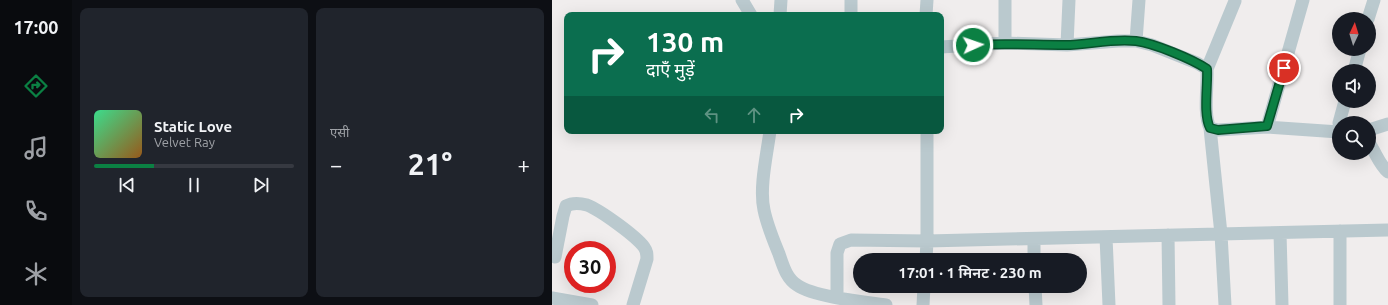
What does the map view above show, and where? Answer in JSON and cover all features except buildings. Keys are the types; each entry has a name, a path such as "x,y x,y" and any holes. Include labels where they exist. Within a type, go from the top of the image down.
{"street":[{"path":"742,0 749,12"},
{"path":"780,12 781,0"},
{"path":"851,0 851,12"},
{"path":"926,12 927,0"},
{"path":"1005,0 1005,43"},
{"path":"1067,45 1069,0"},
{"path":"1136,41 1139,0"},
{"path":"1267,126 1303,0"},
{"path":"1370,12 1374,0"},
{"path":"1225,305 1221,234 1210,128 1206,115 1208,82 1207,69 1235,1"},
{"path":"944,47 1005,43 1067,45 1136,41 1152,45 1197,63 1207,69"},
{"path":"1376,128 1388,124"},
{"path":"1210,128 1218,130 1267,126 1332,128"},
{"path":"770,134 763,187 764,209 769,229 786,273 798,286 819,294 886,305"},
{"path":"926,253 927,134"},
{"path":"1376,153 1382,166 1388,172"},
{"path":"555,257 566,206 570,204 580,204 588,206 600,213 636,238 645,248 647,253 647,259 633,305"},
{"path":"837,297 838,253 840,244 851,240 927,241 1388,230"},
{"path":"1340,231 1340,305"},
{"path":"1280,232 1282,305"},
{"path":"1168,235 1169,305"},
{"path":"1106,237 1108,305"},
{"path":"1034,239 1034,253"},
{"path":"923,305 924,293"},
{"path":"1035,293 1036,305"},
{"path":"558,301 592,305"}],"route":[{"path":"973,45 1005,43 1067,45 1118,41 1136,41 1152,45 1197,63 1207,69 1207,122 1210,128 1218,130 1267,126 1284,68"}]}
